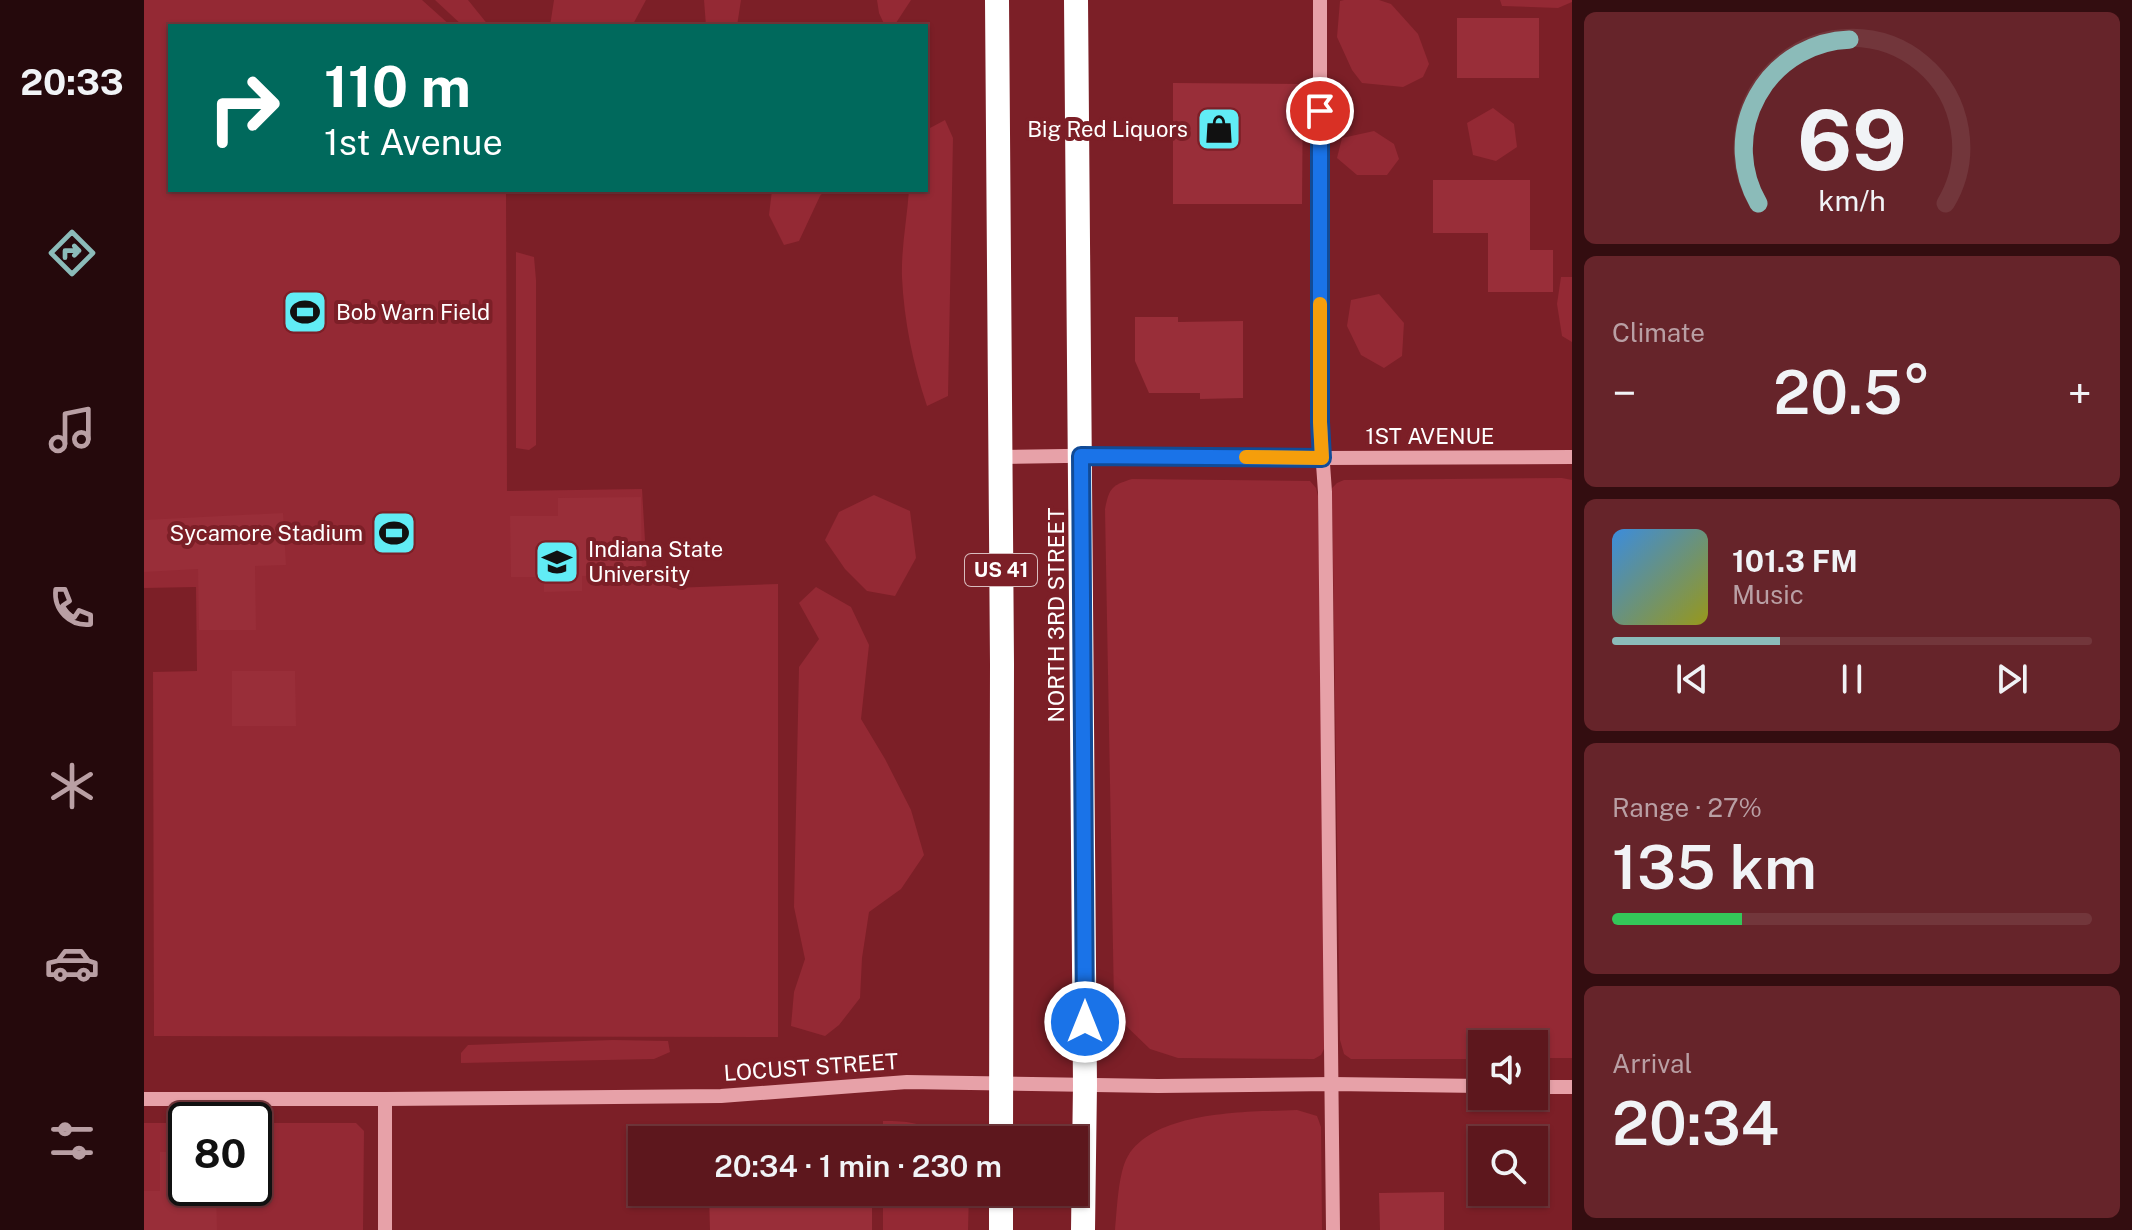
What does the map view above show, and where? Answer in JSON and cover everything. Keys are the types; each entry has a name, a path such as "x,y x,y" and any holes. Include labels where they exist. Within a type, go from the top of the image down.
{"highway":[{"name":"US 41","path":"997,0 1001,1126"},
{"name":"NORTH 3RD STREET","path":"1076,0 1085,1085 1083,1230"},
{"path":"1001,1206 1001,1230"}],"street":[{"path":"1320,0 1320,422 1325,492 1333,1230"},
{"name":"1ST AVENUE","path":"999,457 1572,457"},
{"name":"LOCUST STREET","path":"144,1099 721,1096 907,1082 1468,1086"},
{"path":"1548,1087 1572,1087"},
{"path":"385,1099 385,1230"}],"shaded area":[{"name":"Sycamore Stadium","path":"144,0 422,0 449,24 168,24 168,192 506,192 507,491 642,489 647,575 673,588 778,584 778,1037 154,1036 153,672 197,671 196,587 144,588"},
{"path":"435,0 468,0 487,24 461,24"},
{"path":"554,0 646,0 633,24 550,24"},
{"path":"704,0 741,0 737,24 706,24"},
{"path":"877,0 911,0 895,24 884,24"},
{"path":"1379,0 1391,4 1418,34 1429,64 1423,77 1403,87 1362,83 1352,70 1337,37 1340,1"},
{"path":"1500,0 1572,2 1558,8 1502,6"},
{"path":"1493,108 1514,124 1517,147 1496,161 1473,155 1467,123"},
{"path":"945,120 953,138 948,396 927,406 907,326 902,256 909,192 928,192 930,128"},
{"path":"1374,131 1394,144 1399,159 1387,175 1357,175 1337,158 1342,138"},
{"path":"772,192 823,192 799,241 784,245 769,215"},
{"path":"516,252 534,257 536,280 536,445 529,450 516,448"},
{"path":"1561,277 1572,277 1572,342 1562,336 1557,304"},
{"path":"1379,294 1404,323 1402,356 1384,368 1361,355 1347,326 1351,300"},
{"path":"1132,479 1310,481 1316,488 1327,1043 1321,1055 1314,1059 1178,1058 1150,1049 1122,1022 1114,1002 1105,509 1112,488"},
{"path":"1344,480 1572,480 1572,1058 1548,1058 1548,1030 1468,1030 1468,1059 1351,1059 1344,1054 1340,1040 1332,488"},
{"path":"874,495 910,511 916,558 895,596 867,591 845,569 825,540 839,512"},
{"path":"816,587 851,607 869,645 861,719 911,810 924,855 901,889 869,912 860,998 839,1025 825,1036 791,1026 794,992 805,959 794,907 799,667 819,639 799,603"},
{"path":"668,1041 670,1052 654,1059 461,1063 461,1053 468,1045"},
{"path":"1297,1110 1317,1116 1321,1127 1322,1230 1115,1230 1122,1172 1128,1156 1141,1141 1159,1130 1205,1116"},
{"path":"883,1121 922,1126 883,1126"},
{"path":"144,1123 168,1123 168,1206 272,1206 272,1123 356,1123 364,1131 363,1230 144,1230"},
{"path":"883,1206 969,1206 968,1230 883,1230"}],"building":[{"path":"1457,18 1539,18 1539,78 1457,78"},
{"path":"1173,83 1303,84 1302,204 1173,204"},
{"path":"1433,180 1530,180 1530,250 1553,250 1553,292 1488,292 1488,233 1433,233"},
{"path":"1135,317 1178,317 1178,322 1243,321 1243,398 1200,399 1200,393 1149,393 1135,361"},
{"path":"641,497 642,575 582,576 582,591 544,592 544,577 511,577 510,516 558,516 558,498"},
{"path":"283,513 286,565 255,566 256,630 199,630 198,569 144,572 144,520"},
{"path":"232,671 295,671 296,726 232,726"},
{"path":"160,1152 168,1152 168,1206 216,1206 217,1230 144,1230 144,1191 160,1191"},
{"path":"1444,1192 1444,1230 1380,1230 1379,1193"},
{"path":"709,1206 872,1206 872,1230 710,1230"}],"slow traffic":[{"path":"1246,457 1322,458 1320,304"}],"place":[{"name":"Big Red Liquors","path":"1219,129"},
{"name":"Bob Warn Field","path":"305,312"},
{"name":"Sycamore Stadium","path":"394,533"},
{"name":"Indiana State University","path":"557,562"}],"route":[{"path":"1085,1022 1081,456 1322,458 1320,111"}]}
